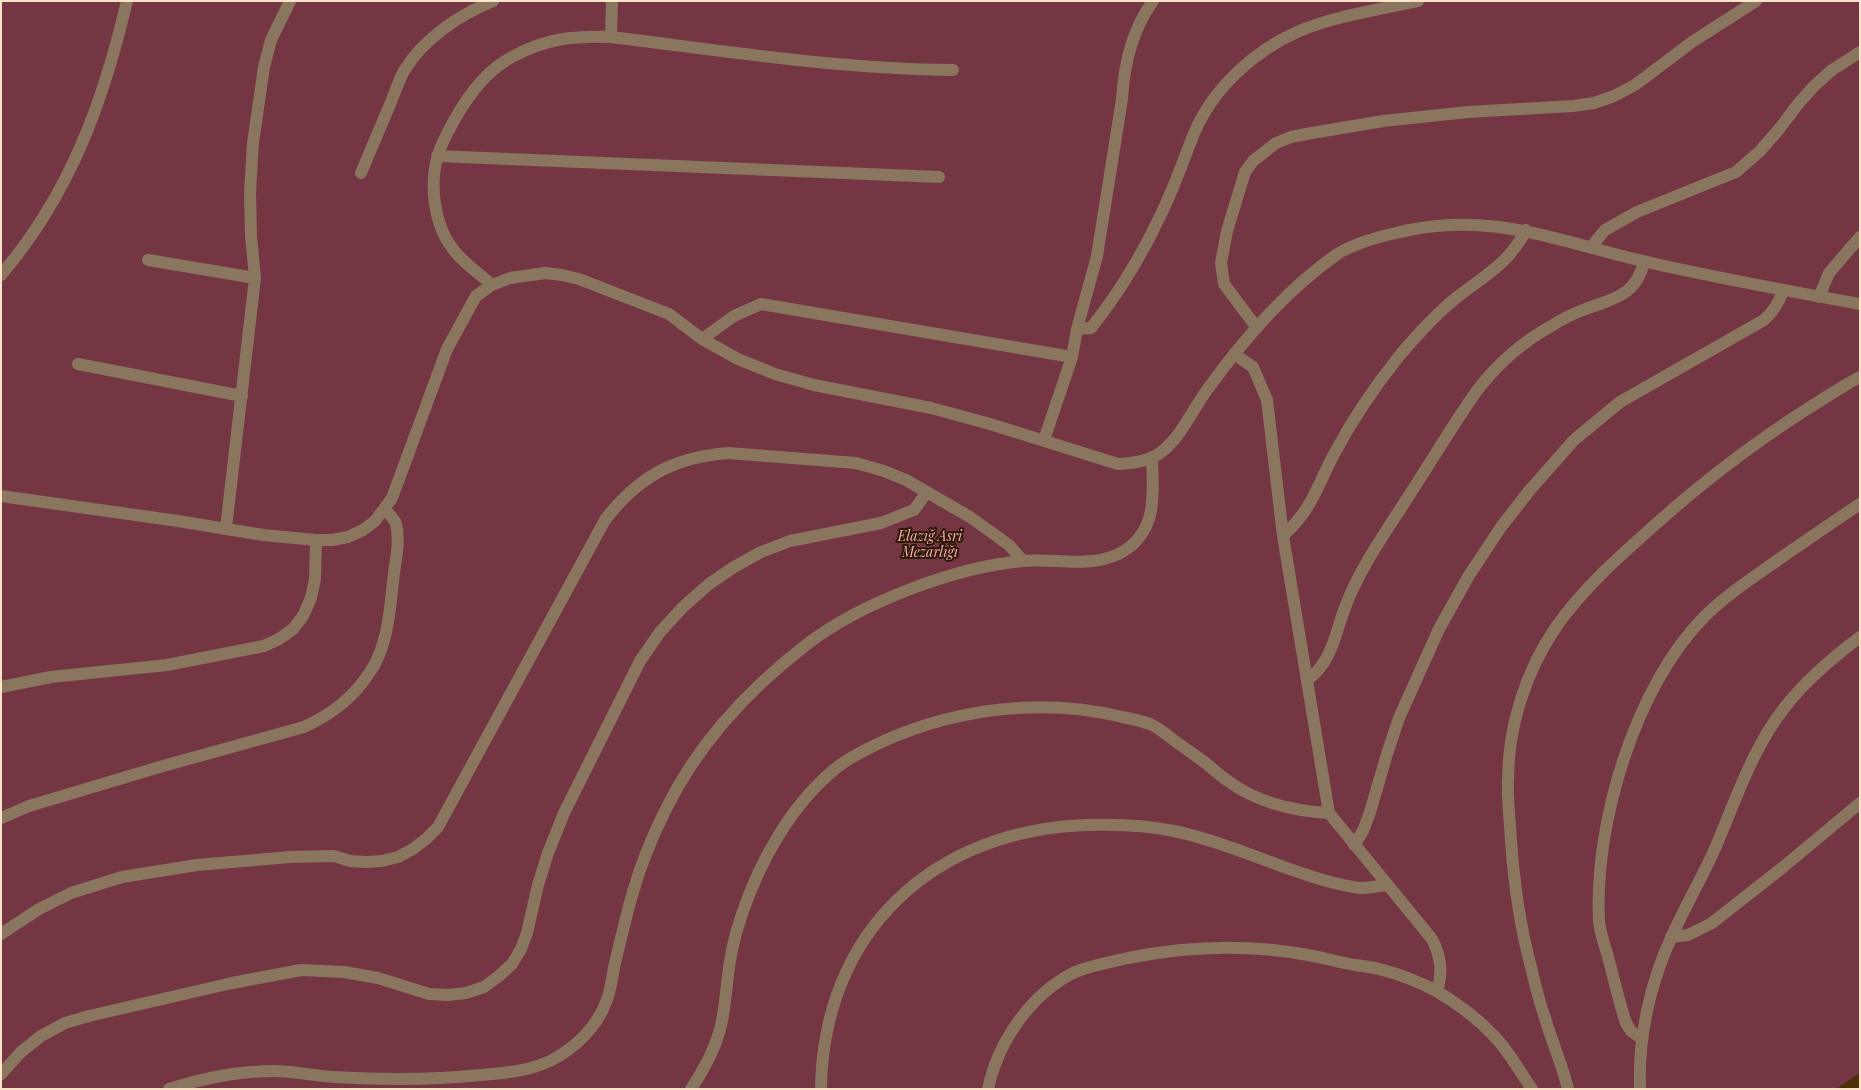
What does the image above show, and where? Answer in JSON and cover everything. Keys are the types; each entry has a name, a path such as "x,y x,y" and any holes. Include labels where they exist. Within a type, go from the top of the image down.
{"lane":[{"path":"1,275 44,218 68,175 100,98 115,50 127,1"},
{"path":"226,528 255,278 251,236 250,193 254,134 264,67 271,40 290,1"},
{"path":"361,173 404,71 419,52 443,30 470,12 493,1"},
{"path":"611,37 612,1"},
{"path":"1044,440 1072,357 1077,329 1098,256 1125,66 1138,28 1153,1"},
{"path":"1077,329 1091,328 1109,306 1142,251 1162,212 1196,130 1211,104 1230,80 1253,59 1273,45 1296,33 1320,24 1418,1"},
{"path":"1257,328 1224,284 1221,263 1227,231 1245,172 1253,161 1276,143 1290,137 1383,121 1468,112 1594,103 1614,96 1635,85 1692,42 1756,1"},
{"path":"492,285 453,250 444,233 434,197 437,156 465,101 478,84 510,58 532,46 556,39 580,36 611,37 848,66 906,70 953,70"},
{"path":"1591,247 1605,230 1637,212 1736,172 1760,151 1814,86 1832,70 1860,52"},
{"path":"437,156 939,177"},
{"path":"1,496 263,535 316,540 348,537 363,530 375,521 392,498 447,349 476,296 492,285 510,278 545,273 579,280 669,314 702,339 738,359 775,374 814,385 931,408 1044,440 1118,464 1135,463 1152,458 1164,450 1174,440 1206,390 1234,354 1301,284 1338,254 1366,242 1396,233 1426,227 1460,224 1493,225 1526,230 1644,261 1860,304"},
{"path":"1283,536 1298,522 1315,497 1333,457 1354,419 1384,376 1448,305 1502,265 1518,246 1526,230"},
{"path":"1819,297 1829,273 1860,237"},
{"path":"148,260 255,278"},
{"path":"1307,680 1320,670 1326,662 1346,604 1360,573 1478,390 1518,349 1552,325 1581,310 1626,292 1639,278 1644,261"},
{"path":"1354,845 1363,831 1370,812 1399,718 1439,629 1468,577 1529,491 1574,440 1620,402 1764,320 1773,312 1783,290"},
{"path":"702,339 734,316 761,304 1072,357"},
{"path":"1234,354 1253,367 1267,400 1283,536 1329,813 1432,939 1442,965 1437,992"},
{"path":"78,364 242,396"},
{"path":"1568,1089 1563,1068 1544,1016 1530,964 1519,910 1513,862 1508,780 1510,754 1517,713 1528,680 1541,653 1561,621 1575,603 1629,548 1685,498 1732,461 1779,427 1860,377"},
{"path":"1,934 39,909 71,893 122,877 197,865 281,857 334,856 358,862 382,861 398,857 413,850 438,827 605,520 633,488 669,466 708,455 728,454 856,464 899,477 927,492 1008,544 1023,561"},
{"path":"169,1089 240,1072 276,1071 329,1077 383,1080 440,1079 517,1072 535,1067 569,1049 597,1019 607,1002 634,888 647,850 666,808 703,748 753,691 780,665 842,621 879,602 918,586 958,574 1023,561 1102,561 1127,550 1146,528 1152,513 1154,497 1152,458"},
{"path":"1,1074 21,1052 41,1036 65,1023 232,982 302,970 337,972 378,978 429,994 448,995 466,993 484,987 512,964 521,949 527,933 543,869 564,814 640,661 660,632 683,607 709,584 734,566 761,552 790,541 880,523 914,510 927,492"},
{"path":"1642,1039 1631,1031 1626,1023 1600,923 1602,849 1617,779 1628,746 1653,689 1666,665 1682,642 1704,618 1734,590 1860,504"},
{"path":"1,818 38,804 163,766 304,727 324,718 342,706 357,691 372,671 382,648 388,624 398,536 396,522 384,510"},
{"path":"1,687 51,677 167,665 256,648 279,639 293,629 303,616 311,598 315,580 316,540"},
{"path":"1640,1089 1639,1062 1642,1039 1654,986 1671,938 1712,854 1751,760 1766,733 1784,707 1831,659 1860,638"},
{"path":"691,1089 711,1056 720,1032 725,1008 732,949 753,884 770,852 789,821 811,793 836,768 870,748 905,732 943,720 979,712 1016,708 1090,710 1152,725 1228,781 1252,796 1279,806 1304,812 1329,813"},
{"path":"1671,938 1688,935 1712,923 1860,803"},
{"path":"821,1089 826,1032 833,1003 848,968 879,920 904,894 932,871 964,853 998,840 1032,830 1068,826 1104,824 1138,826 1172,830 1206,839 1319,879 1362,888 1387,885"},
{"path":"988,1089 1000,1052 1011,1032 1029,1008 1050,989 1074,973 1115,961 1158,952 1238,947 1274,950 1377,968 1408,978 1437,992 1457,1004 1494,1035 1532,1089"}],"green space":[{"name":"Elazığ Asri Mezarlığı","path":"1,1 1860,1 1860,1073 1836,1089 1,1089"}]}
